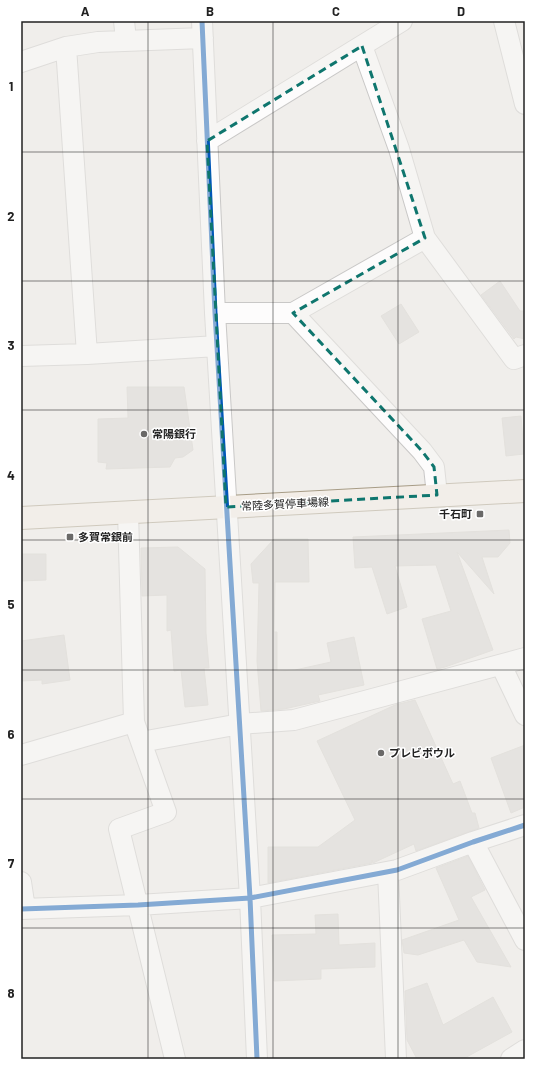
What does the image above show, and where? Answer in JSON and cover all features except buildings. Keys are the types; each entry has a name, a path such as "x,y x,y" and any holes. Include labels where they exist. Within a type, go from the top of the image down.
{"main road":[{"name":"常陸多賀停車場線","path":"21,518 525,491"}],"street":[{"path":"207,141 402,21"},
{"path":"504,21 525,104"},
{"path":"21,62 125,30 202,29 215,314 250,898 257,1059"},
{"path":"362,46 399,149 425,238 514,358 525,355"},
{"path":"66,47 86,354"},
{"path":"215,314 293,313 425,238"},
{"path":"293,313 422,451 434,467 437,495"},
{"path":"21,356 86,354 217,346"},
{"path":"128,512 134,722 166,812 119,829 175,1059"},
{"path":"141,742 240,724 294,720 525,658"},
{"path":"501,665 525,715"},
{"path":"21,755 134,722"},
{"path":"21,882 23,909 138,905 250,898 397,870 473,842 525,825"},
{"path":"473,842 525,940"},
{"path":"388,872 396,1059"},
{"path":"511,1059 525,1050"}],"highlighted area":[{"path":"362,46 425,238 293,313 422,451 434,467 437,495 226,507 207,141"}],"cycle path":[{"path":"202,21 215,313 250,898 257,1059"},
{"path":"21,909 138,905 250,898 397,870 473,842 525,825"}],"place":[{"name":"常陽銀行","path":"144,434"},
{"name":"千石町","path":"480,514"},
{"name":"多賀常銀前","path":"70,537"},
{"name":"プレビボウル","path":"381,753"}]}
